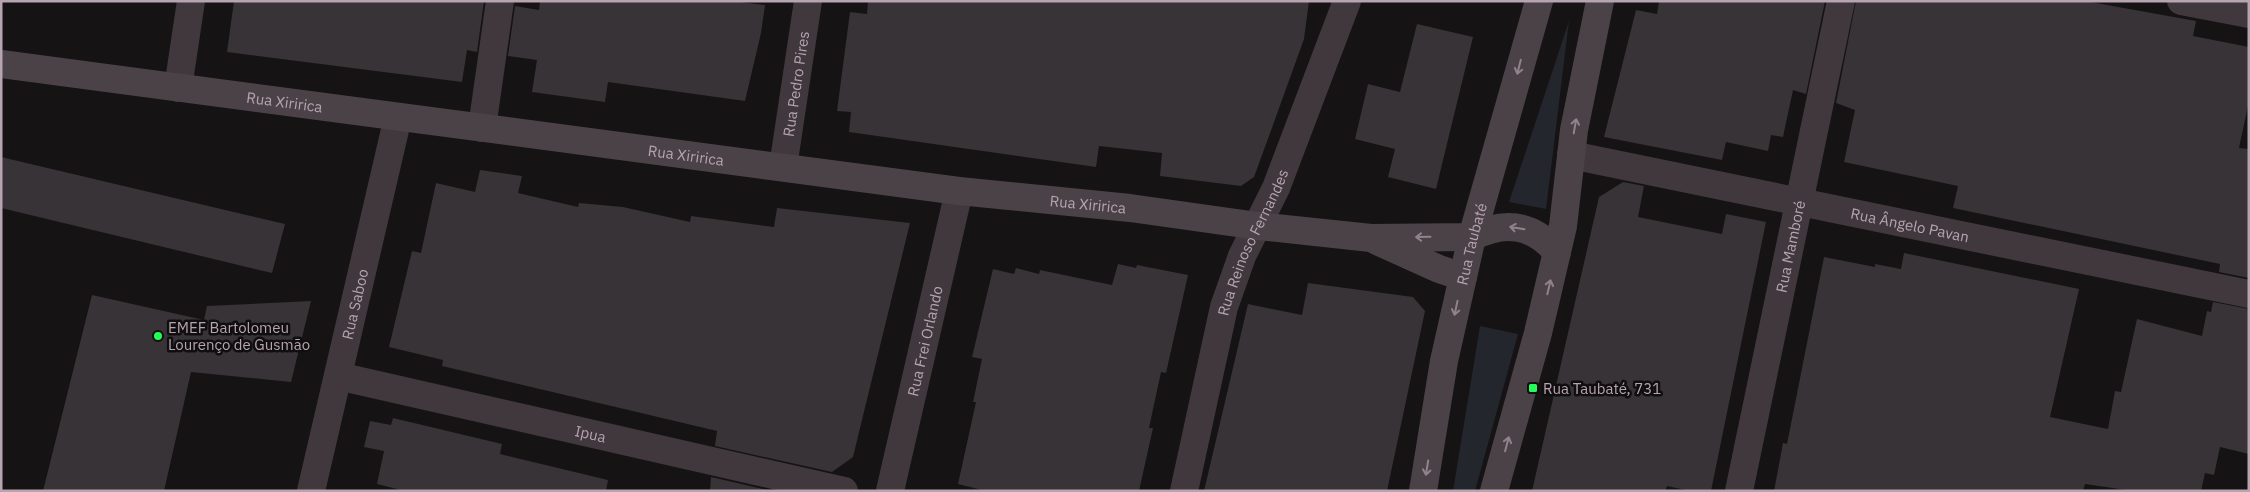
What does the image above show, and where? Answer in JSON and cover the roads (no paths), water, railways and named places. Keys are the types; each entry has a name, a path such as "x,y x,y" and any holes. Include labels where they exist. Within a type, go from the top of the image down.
{"street":[{"path":"178,88 191,1"},
{"path":"482,128 500,1"},
{"name":"Rua Pedro Pires","path":"783,168 808,1"},
{"name":"Rua Reinoso Fernandes","path":"1184,491 1224,307 1242,256 1276,188 1347,1"},
{"name":"Rua Taubaté","path":"1423,491 1444,361 1472,237 1539,1"},
{"path":"1494,491 1538,333 1563,226 1574,130 1600,1"},
{"name":"Rua Mamboré","path":"1739,491 1841,1"},
{"path":"2181,1 2249,14"},
{"name":"Rua Xiririca","path":"1,64 959,191 1130,208 1258,226 1371,238 1472,237 1486,230 1518,227 1546,240 1557,252"},
{"name":"Rua Saboo","path":"311,491 398,117"},
{"name":"Rua Ângelo Pavan","path":"1571,156 1799,204 2249,294"},
{"name":"Rua Frei Orlando","path":"890,491 959,191"},
{"name":"Rua Xiririca","path":"1371,238 1439,269 1463,277"},
{"name":"Ipua","path":"338,376 844,491"}],"place":[{"name":"EMEF Bartolomeu Lourenço de Gusmão","path":"158,336"},
{"name":"Rua Taubaté, 731","path":"1533,388"}]}
